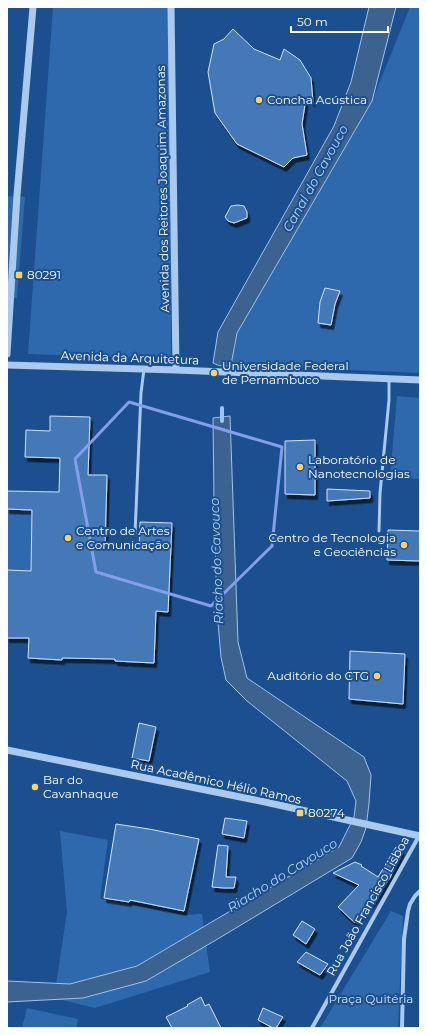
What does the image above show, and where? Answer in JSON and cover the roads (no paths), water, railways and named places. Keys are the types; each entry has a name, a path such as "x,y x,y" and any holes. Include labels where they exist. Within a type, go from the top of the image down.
{"street":[{"path":"7,354 17,196 33,7"},
{"name":"Avenida dos Reitores Joaquim Amazonas","path":"171,7 176,370"},
{"name":"Avenida da Arquitetura","path":"7,365 420,380"},
{"name":"Rua Acadêmico Hélio Ramos","path":"7,750 420,836"},
{"name":"Rua João Francisco Lisboa","path":"312,1028 420,836"},
{"path":"402,1028 404,938 410,904 420,891"}],"lane":[{"path":"135,534 144,369"},
{"path":"379,531 380,493 389,400 389,379"}],"water":[{"name":"Canal do Cavouco","path":"369,7 396,7 372,101 237,333 231,365 224,366 215,364 213,363 218,332 334,126 351,82"},
{"path":"230,416 238,642 247,678 364,757 371,775 366,828 361,842 352,858 146,981 83,998 7,1002 7,981 70,984 137,966 339,847 354,817 356,801 347,781 247,701 226,680 221,657 217,611 213,418"}],"waterway":[{"name":"Riacho do Cavouco","path":"222,408 222,421"}],"place":[{"name":"Concha Acústica","path":"259,100"},
{"name":"80291","path":"19,275"},
{"name":"Universidade Federal de Pernambuco","path":"214,373"},
{"name":"Laboratório de Nanotecnologias","path":"300,467"},
{"name":"Centro de Artes e Comunicação","path":"68,538"},
{"name":"Centro de Tecnologia e Geociências","path":"404,545"},
{"name":"Auditório do CTG","path":"377,676"},
{"name":"Bar do Cavanhaque","path":"35,787"},
{"name":"80274","path":"300,813"}],"park label":[{"name":"Praça Quitéria","path":"371,999"}]}
